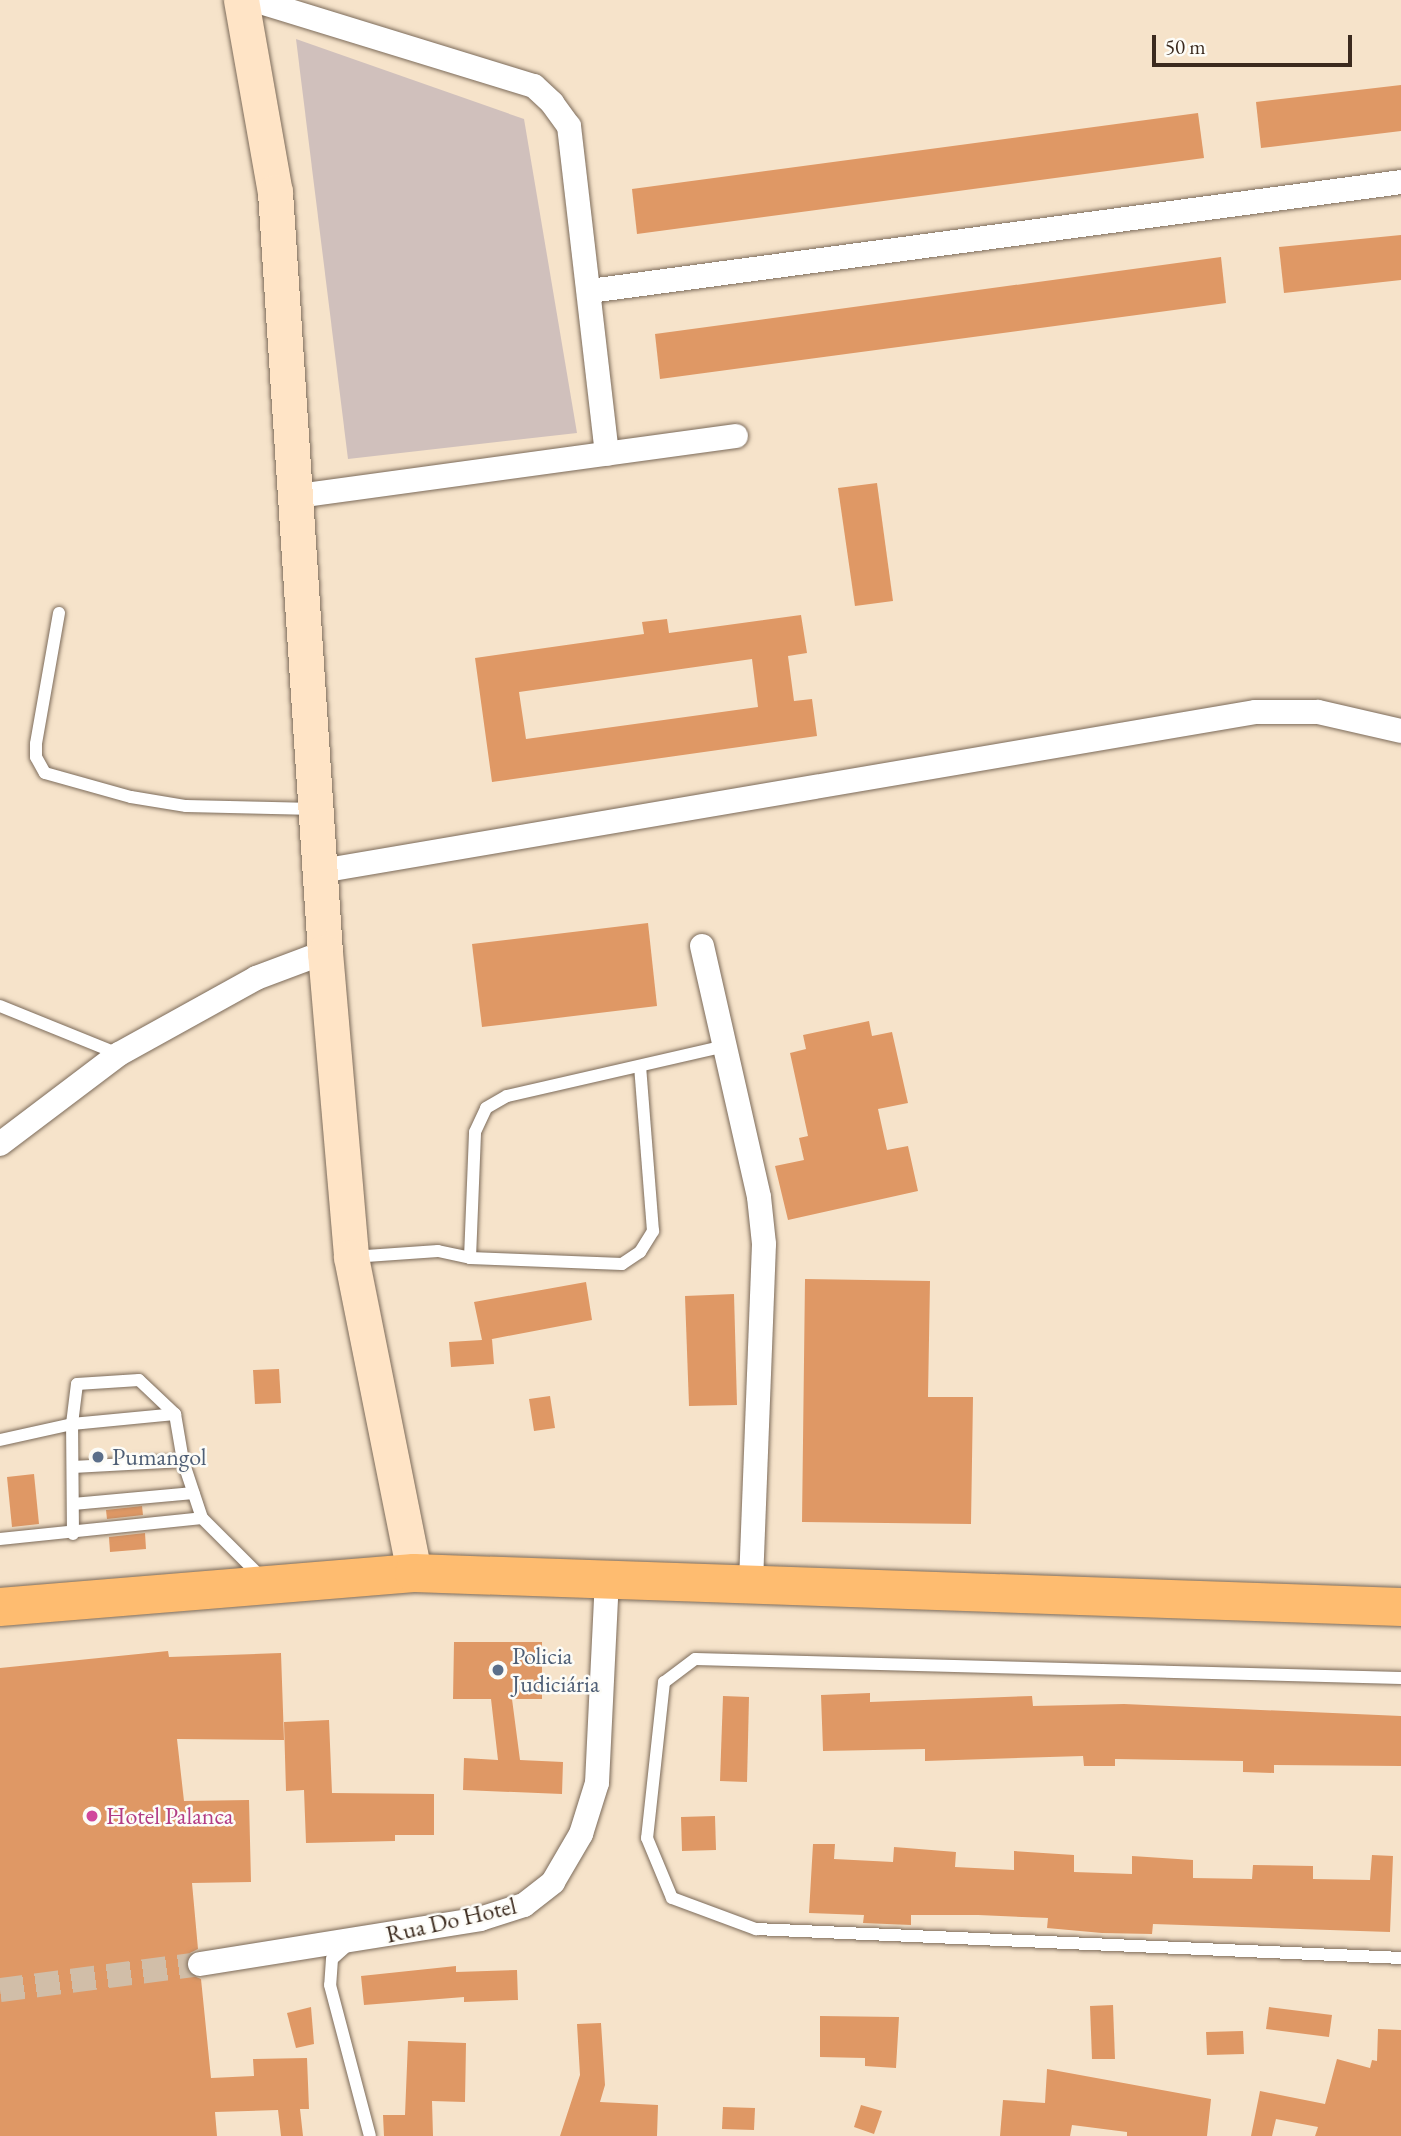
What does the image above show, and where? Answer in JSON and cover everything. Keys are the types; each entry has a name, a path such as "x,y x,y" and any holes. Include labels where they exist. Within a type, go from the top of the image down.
{"main road":[{"path":"0,1607 414,1573 1401,1607"}],"street":[{"path":"241,0 275,192 298,496 325,952 351,1257 414,1573"},
{"path":"254,0 534,86 569,125 607,454"},
{"path":"590,291 1401,182"},
{"path":"298,496 736,436"},
{"path":"321,871 1255,712 1318,712 1401,731"},
{"path":"702,946 760,1197 764,1244 751,1584"},
{"path":"0,1144 119,1054 256,978 325,952"},
{"name":"Rua Do Hotel","path":"200,1964 351,1942 480,1919 524,1905 553,1882 581,1834 597,1783 607,1580"}],"lane":[{"path":"59,613 36,744 36,757 45,773 131,797 186,806 318,810"},
{"path":"0,1006 119,1054"},
{"path":"470,1258 475,1132 486,1108 507,1096 725,1046"},
{"path":"351,1257 438,1251 470,1258 622,1264 640,1252 653,1231 640,1067"},
{"path":"73,1534 72,1424 77,1384 139,1380 175,1414 183,1461 202,1518 268,1583"},
{"path":"0,1440 72,1424 175,1414"},
{"path":"73,1467 183,1461"},
{"path":"73,1504 194,1493"},
{"path":"0,1539 73,1534 202,1518"},
{"path":"1401,1678 695,1659 664,1682 647,1838 672,1898 756,1929 1401,1958"},
{"path":"351,1942 332,1959 330,1985 370,2136"}],"shaded area":[{"path":"296,39 524,119 577,433 348,459"}],"building":[{"path":"1401,85 1401,131 1261,148 1256,102"},
{"path":"1198,113 1204,158 637,234 632,189"},
{"path":"1401,235 1401,280 1284,293 1279,247"},
{"path":"1221,257 1226,303 660,379 655,334"},
{"path":"877,483 893,601 855,606 838,488"},
{"path":"801,615 807,653 788,656 794,701 812,699 817,736 492,782 475,658 644,634 642,622 667,619 669,633","holes":["752,659 758,707 526,739 519,692"]},
{"path":"648,923 657,1006 482,1027 472,944"},
{"path":"869,1021 872,1036 892,1032 908,1103 878,1109 887,1150 908,1146 918,1191 788,1220 775,1166 804,1160 799,1138 808,1136 790,1053 806,1049 803,1035"},
{"path":"805,1279 930,1281 928,1397 973,1397 971,1524 802,1522"},
{"path":"586,1282 592,1320 492,1339 494,1364 451,1367 449,1342 482,1340 474,1302"},
{"path":"734,1294 737,1405 689,1406 685,1296"},
{"path":"279,1369 281,1403 255,1404 253,1370"},
{"path":"550,1396 555,1428 534,1431 529,1399"},
{"path":"34,1474 39,1524 12,1527 7,1477"},
{"path":"142,1506 143,1515 107,1519 106,1510"},
{"path":"145,1533 146,1549 110,1552 109,1537"},
{"path":"454,1642 542,1642 542,1699 512,1699 520,1760 563,1762 562,1794 463,1790 464,1758 498,1760 491,1699 453,1699"},
{"name":"Hotel Palanca","path":"168,1651 169,1657 281,1653 284,1740 177,1739 184,1801 249,1800 251,1882 192,1883 198,1949 190,1953 185,1966 189,1974 201,1979 211,2078 254,2076 253,2059 307,2058 309,2109 300,2109 303,2136 281,2136 278,2110 215,2112 217,2136 0,2136 0,1668"},
{"path":"870,1693 870,1702 1032,1696 1033,1706 1124,1704 1401,1716 1401,1766 1274,1765 1274,1773 1243,1772 1243,1761 1115,1759 1115,1766 1084,1766 1083,1756 925,1761 925,1749 823,1751 821,1695"},
{"path":"723,1696 749,1697 747,1782 720,1781"},
{"path":"329,1720 332,1793 434,1794 434,1835 395,1835 395,1841 306,1843 304,1790 286,1791 284,1722"},
{"path":"715,1816 716,1850 682,1851 681,1817"},
{"path":"813,1844 835,1844 834,1859 893,1862 894,1847 956,1852 955,1867 1014,1870 1014,1851 1074,1855 1074,1872 1132,1874 1132,1856 1193,1860 1193,1878 1252,1879 1253,1865 1313,1866 1313,1879 1370,1880 1372,1855 1393,1856 1390,1932 1153,1924 1152,1934 1102,1933 1047,1928 1048,1918 978,1915 911,1915 911,1925 863,1923 864,1915 809,1913"},
{"path":"456,1966 456,1972 517,1970 518,2000 464,2002 464,1997 364,2005 361,1976"},
{"path":"1113,2005 1115,2059 1092,2059 1090,2006"},
{"path":"311,2007 314,2044 296,2048 287,2013"},
{"path":"1269,2007 1332,2015 1329,2037 1266,2029"},
{"path":"820,2016 899,2017 896,2068 865,2066 865,2058 820,2057"},
{"path":"601,2023 605,2085 600,2102 658,2105 657,2136 560,2136 580,2075 577,2024"},
{"path":"1378,2029 1401,2030 1401,2136 1315,2136 1318,2127 1276,2119 1272,2136 1251,2136 1260,2091 1325,2104 1337,2059 1370,2068 1372,2060 1377,2061"},
{"path":"1243,2031 1244,2054 1207,2055 1206,2032"},
{"path":"408,2041 466,2043 465,2102 432,2101 433,2136 384,2136 383,2115 405,2115"},
{"path":"1047,2069 1211,2099 1207,2136 1127,2136 1127,2132 1072,2125 1070,2136 1000,2136 1003,2100 1045,2103"},
{"path":"861,2105 882,2111 874,2134 854,2127"},
{"path":"723,2107 755,2108 754,2130 722,2129"}],"tunnel":[{"path":"0,1990 200,1964"}],"place":[{"name":"Pumangol","path":"98,1457"},
{"name":"Policia Judiciária","path":"498,1670"},
{"name":"Hotel Palanca","path":"92,1816"}]}
